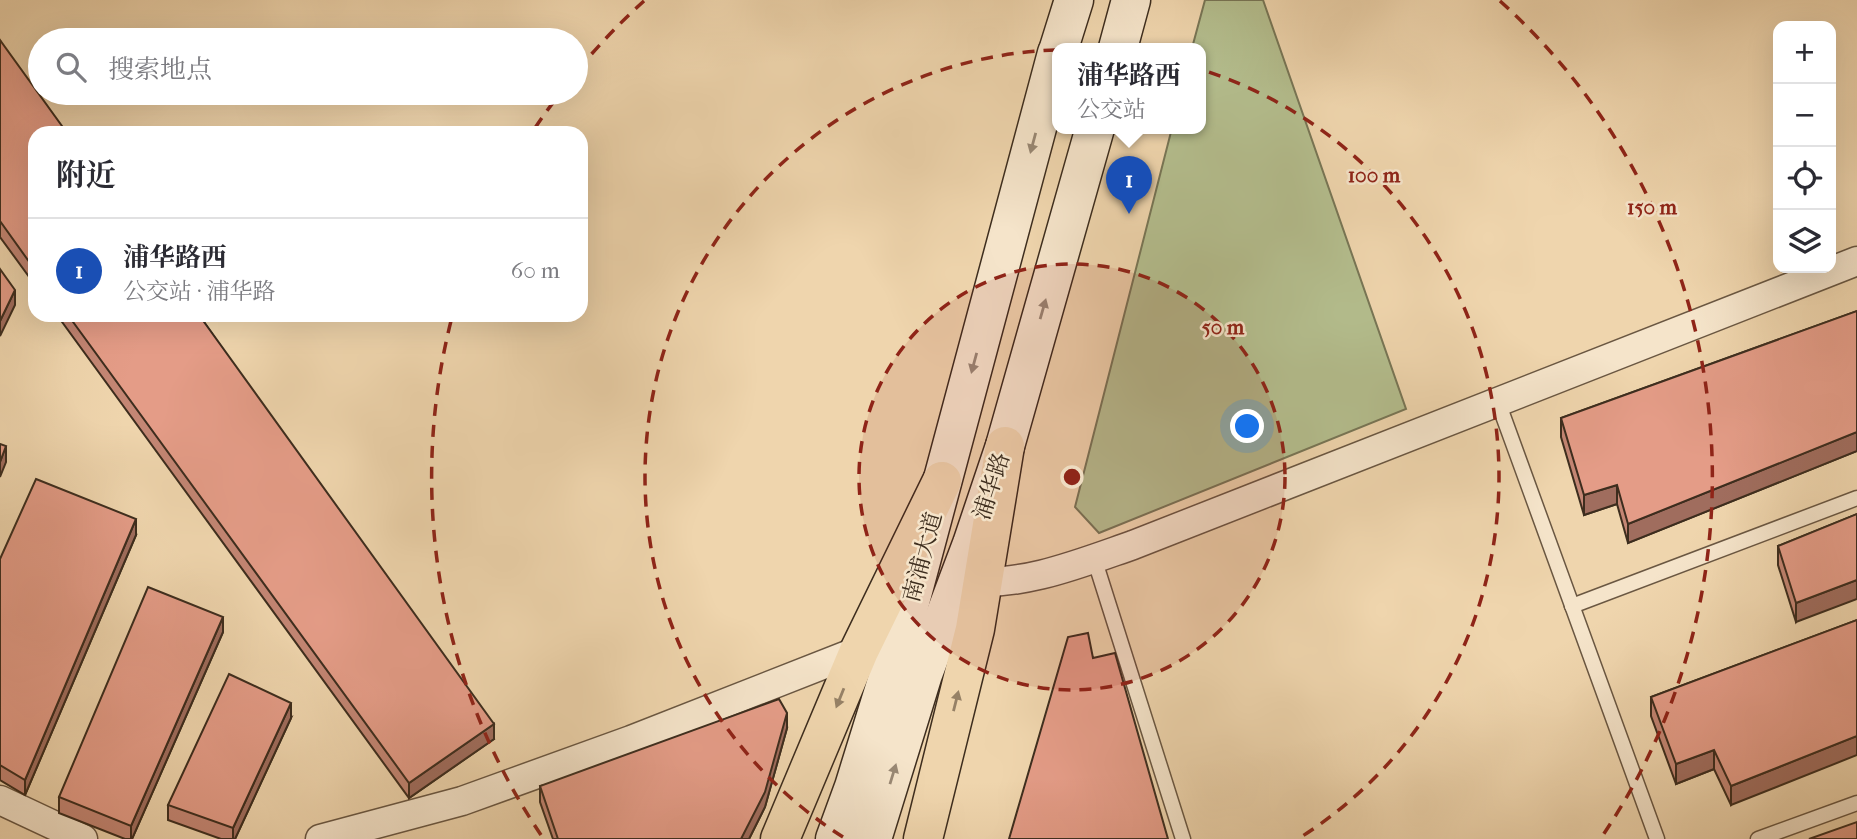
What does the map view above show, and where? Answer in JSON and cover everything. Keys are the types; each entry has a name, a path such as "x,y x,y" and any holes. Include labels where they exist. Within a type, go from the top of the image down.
{"highway":[{"path":"923,839 975,629 970,581 1005,446"},
{"path":"780,839 859,651 942,481"}],"main road":[{"path":"1061,43 1074,0"},
{"path":"1119,43 1131,0"},
{"name":"浦华路","path":"942,481 1052,72"},
{"name":"浦华路","path":"1005,446 1093,134"},
{"name":"南浦大道","path":"902,632 942,481"},
{"path":"872,839 923,674 970,581"},
{"path":"835,839 902,632"}],"street":[{"path":"970,581 1012,580 1094,558 1857,261"},
{"path":"320,839 463,801 631,740 902,632"},
{"path":"0,800 83,839"}],"lane":[{"path":"1498,402 1657,839"},
{"path":"1572,606 1857,498"},
{"path":"1094,558 1183,839"},
{"path":"1758,839 1857,803"}],"green space":[{"path":"1205,0 1263,0 1406,409 1099,533 1075,507 1170,134 1206,134 1206,43 1193,43"}],"building":[{"path":"0,40 28,79 28,105 47,105 62,126 28,126 28,260 0,221"},
{"path":"0,269 15,290 0,321"},
{"path":"1857,311 1857,432 1628,524 1617,485 1584,495 1561,418"},
{"path":"73,322 204,322 494,724 409,783"},
{"path":"0,444 6,446 0,462"},
{"path":"36,479 136,519 25,780 0,765 0,559"},
{"path":"1857,514 1857,580 1796,603 1778,546"},
{"path":"148,587 223,617 131,826 59,797"},
{"path":"1857,620 1857,736 1731,786 1714,750 1676,764 1651,697"},
{"path":"1088,633 1093,658 1115,653 1168,839 1009,839 1068,637"},
{"path":"229,674 291,703 233,828 168,805"},
{"path":"779,699 787,713 765,792 741,839 558,839 540,786"},
{"path":"1857,822 1857,839 1809,839"}],"place":[{"name":"浦华路西","path":"1129,214"}]}
